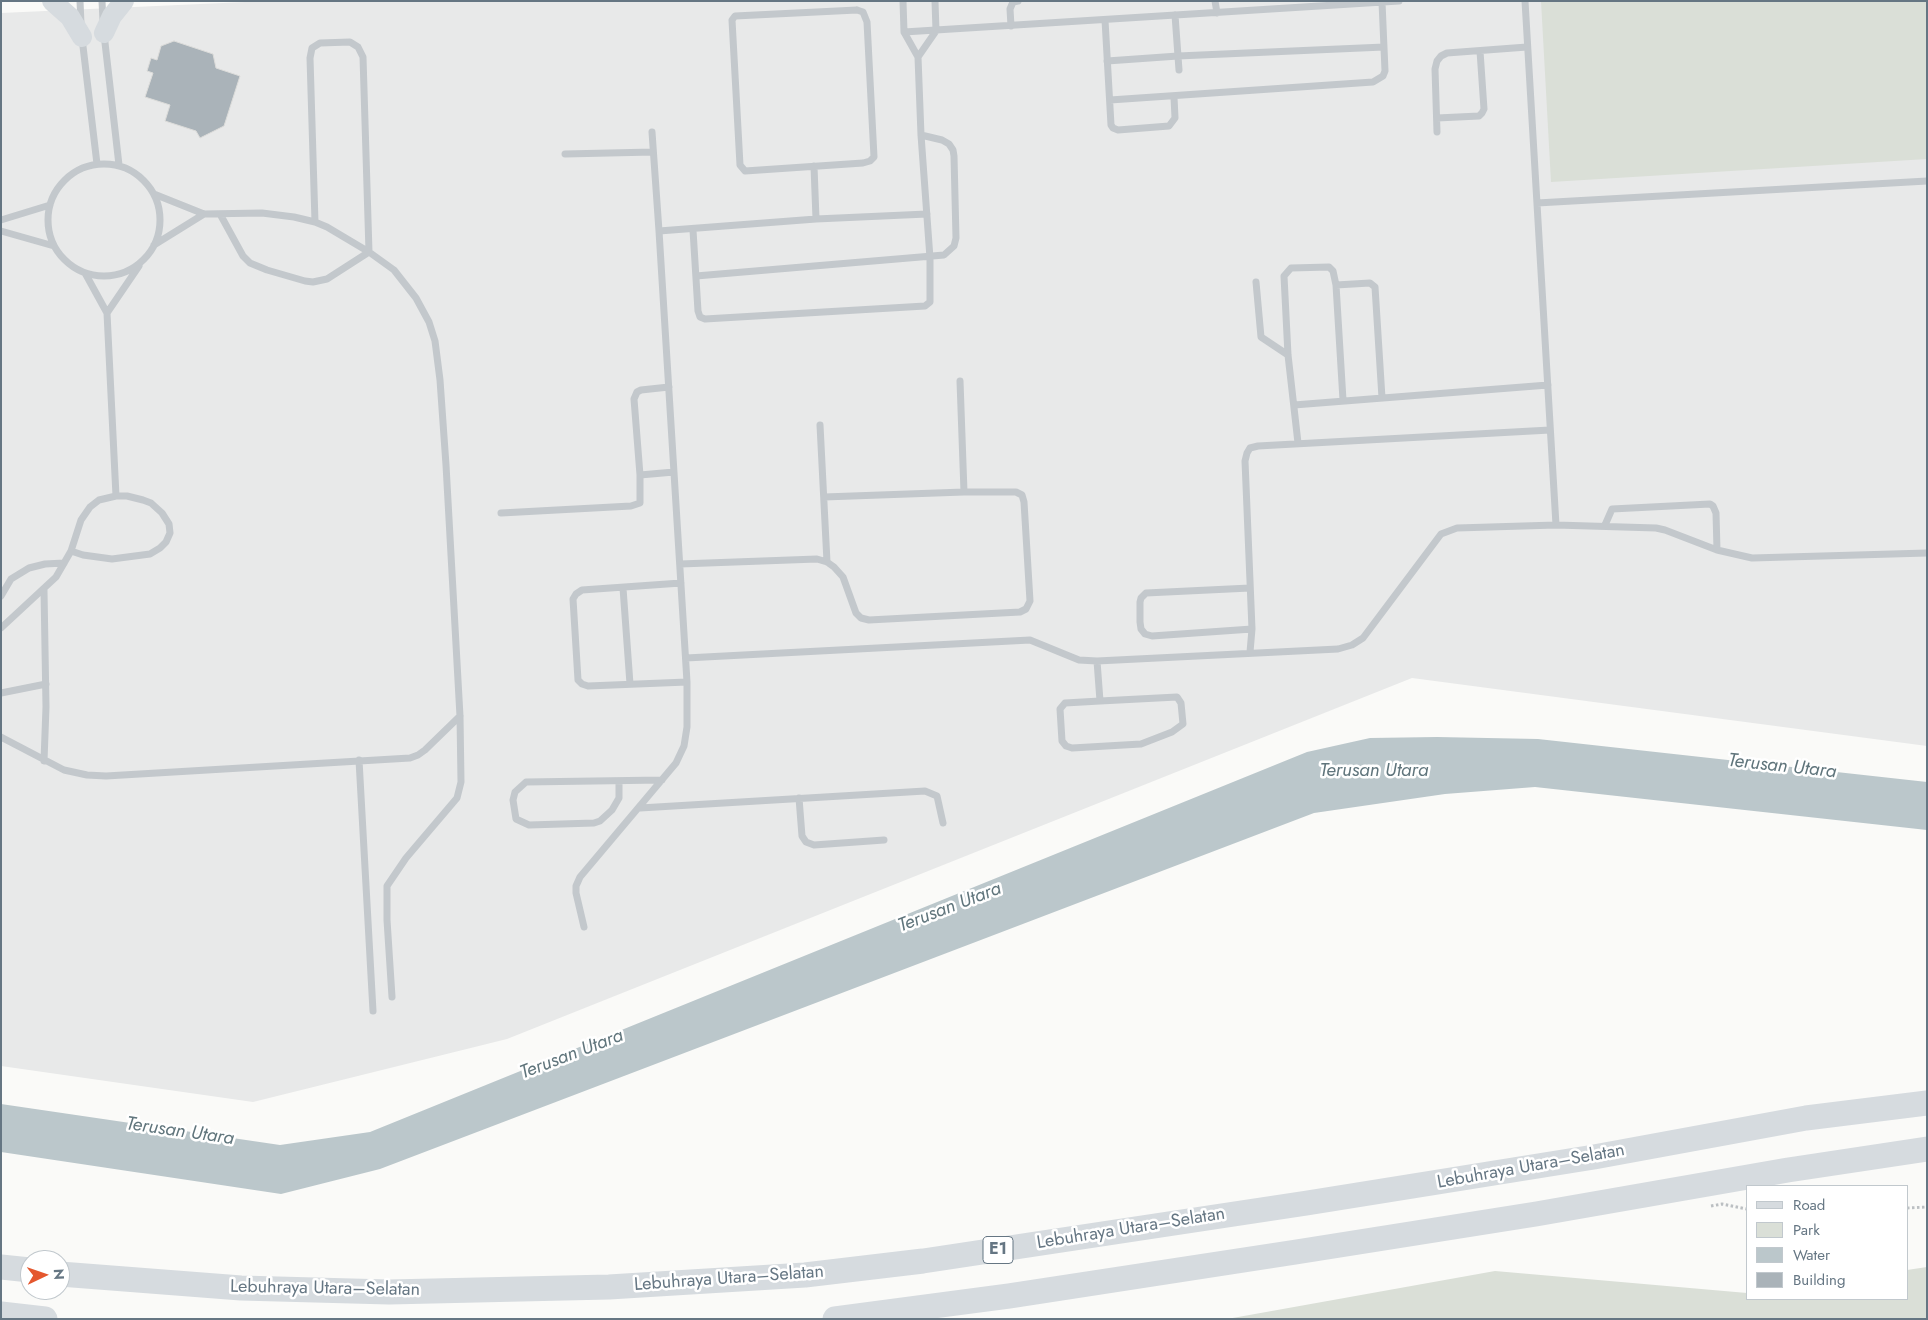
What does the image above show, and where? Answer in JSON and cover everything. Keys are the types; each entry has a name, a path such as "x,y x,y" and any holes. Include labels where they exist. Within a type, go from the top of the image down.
{"highway":[{"name":"Lebuhraya Utara–Selatan","path":"70,1275 241,1288 370,1292 609,1287 805,1275 923,1261 1307,1203 1594,1157 1806,1118 1927,1103"},
{"path":"835,1319 1009,1296 1277,1255 1788,1170 1927,1150"},
{"path":"1,1267 20,1269"},
{"path":"1,1314 45,1319"}],"street":[{"path":"52,1 70,17 82,37"},
{"path":"104,33 112,16 124,1"}],"lane":[{"path":"80,1 82,37 97,164"},
{"path":"102,1 119,165"},
{"path":"693,230 698,311 700,317 705,319 925,306 930,302 930,258 921,135 918,57 904,32 903,1"},
{"path":"918,57 936,30 935,1"},
{"path":"1011,26 1010,9 1013,2 1018,1"},
{"path":"1215,1 1217,13"},
{"path":"904,32 1217,13 1313,4 1397,1"},
{"path":"1525,1 1556,525"},
{"path":"1110,100 1373,82 1384,76 1382,2"},
{"path":"857,10 864,12 867,22 874,157 870,161 863,163 814,166 745,171 740,165 732,20 734,16 857,10"},
{"path":"1176,15 1179,70"},
{"path":"1105,20 1111,125 1118,130 1168,126 1175,118 1174,97"},
{"path":"315,222 310,58 312,48 320,43 350,42 358,47 363,57 368,252"},
{"path":"1107,62 1178,56 1384,47"},
{"path":"1437,132 1435,69 1437,61 1447,53 1528,47"},
{"path":"1437,118 1479,116 1482,113 1484,109 1480,51"},
{"path":"584,927 576,893 576,886 580,878 676,763 684,746 687,727 686,658 660,231 652,132"},
{"path":"696,276 930,258 944,255 954,246 956,238 954,156 948,144 942,140 921,135"},
{"path":"565,154 653,152"},
{"path":"107,313 154,245 160,220 158,206 154,194 139,176 119,165 97,164 76,171 67,177 57,190 50,205 48,226 54,246 67,263 85,273 105,276 115,275 134,268 142,261"},
{"path":"814,166 816,219"},
{"path":"1537,203 1927,181"},
{"path":"154,194 204,214 262,213 294,217 315,222 346,237 394,270 416,298 429,322 435,341 440,380 446,465 460,716 461,782 457,798 406,858 387,886 387,920 392,997"},
{"path":"1,220 50,205"},
{"path":"154,245 204,214"},
{"path":"220,214 243,256 250,262 267,270 305,281 313,282 327,279 368,252"},
{"path":"660,231 693,230 816,219 927,214"},
{"path":"1,231 54,246"},
{"path":"1298,443 1288,355 1284,276 1286,271 1291,268 1328,267 1333,271 1336,285 1343,400"},
{"path":"85,273 107,313 116,496"},
{"path":"1256,282 1261,337 1288,355"},
{"path":"1336,285 1370,283 1375,287 1382,398"},
{"path":"960,381 964,492"},
{"path":"1294,405 1548,385"},
{"path":"501,512 636,505 640,503 640,475 634,399 637,392 669,387"},
{"path":"820,425 827,562"},
{"path":"1250,652 1252,629 1245,461 1250,448 1298,443 1550,430"},
{"path":"640,475 674,472"},
{"path":"680,564 817,559 827,562 843,577 856,612 861,618 869,620 1020,612 1026,609 1030,601 1022,495 1016,492 964,492 824,497"},
{"path":"1,628 56,577 71,551 81,520 90,507 99,500 116,496 127,496 143,500 151,503 170,524 170,533 166,542 150,554 112,559 83,555 71,551"},
{"path":"1604,526 1612,509 1710,504 1716,512 1717,550"},
{"path":"686,658 1030,640 1079,660 1097,662 1250,652 1338,649 1352,645 1363,638 1441,534 1457,528 1556,525 1665,530 1717,550 1752,558 1927,553"},
{"path":"1,596 11,579 29,568 45,564 64,563"},
{"path":"681,583 582,590 573,599 578,680 582,684 588,686 687,682"},
{"path":"623,588 630,684"},
{"path":"1250,588 1146,593 1141,598 1140,622 1141,629 1145,634 1152,636 1252,629"},
{"path":"44,590 46,684 44,760"},
{"path":"1097,662 1100,701"},
{"path":"1,693 46,684"},
{"path":"1177,697 1181,703 1183,724 1172,732 1141,744 1072,748 1066,746 1062,741 1060,709 1065,703 1100,701 1177,697"},
{"path":"1,737 74,774 106,776 410,758 418,755 460,716"},
{"path":"359,760 373,1011"},
{"path":"619,781 619,798 612,810 600,821 594,823 529,825 516,819 515,792 526,782 662,780"},
{"path":"640,808 925,791 937,796 943,822"},
{"path":"798,798 802,836 806,842 814,845 884,840"}],"path":[{"path":"1908,1208 1927,1207"}],"shaded area":[{"path":"267,1 1927,1 1927,746 1412,678 507,1039 253,1102 1,1066 1,13"}],"green space":[{"path":"1541,1 1927,1 1927,159 1551,182"},
{"path":"1927,1267 1927,1319 1227,1319 1495,1271 1746,1293 1746,1300 1908,1300 1908,1270"}],"water":[{"name":"Terusan Utara","path":"1370,738 1538,739 1927,782 1927,830 1535,787 1445,794 1314,813 380,1169 281,1194 1,1152 1,1104 280,1145 370,1132 1307,752"}],"building":[{"path":"174,41 213,54 216,68 240,76 224,126 200,138 196,131 165,121 170,105 145,97 153,73 147,71 151,58 157,60 161,46"}]}
